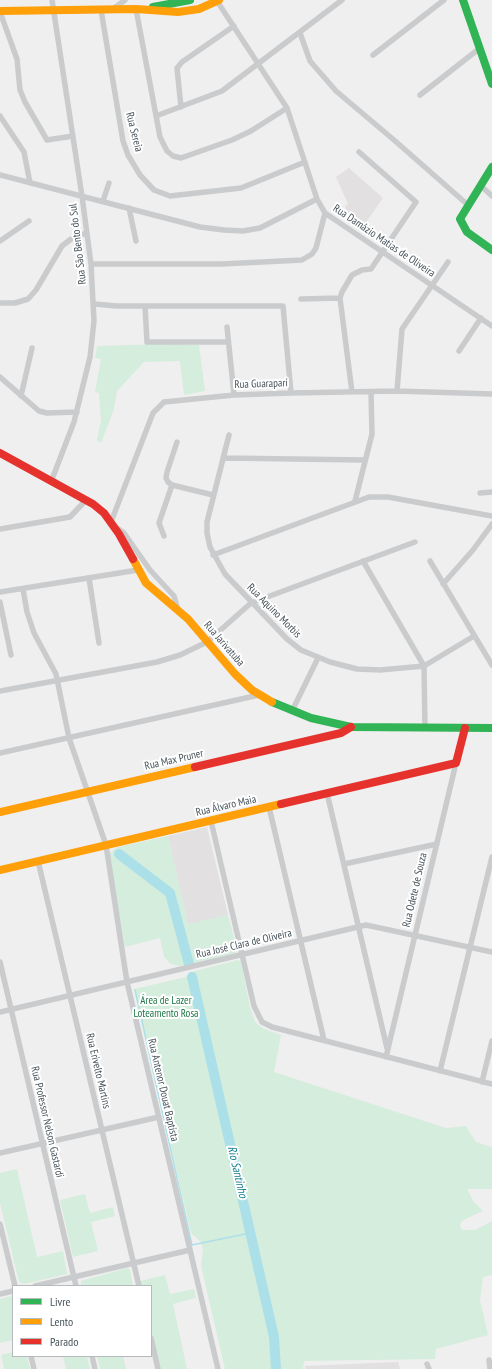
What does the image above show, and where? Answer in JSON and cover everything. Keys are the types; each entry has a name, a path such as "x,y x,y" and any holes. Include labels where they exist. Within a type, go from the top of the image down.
{"street":[{"name":"Rua São Bento do Sul","path":"51,482 77,412 93,341 94,304 91,264 82,196 52,10 52,0"},
{"path":"112,10 126,0"},
{"path":"136,9 190,0"},
{"path":"73,136 47,140 25,102 20,90 17,59 0,12 136,9 178,12 199,9 218,0"},
{"name":"Rua Damázio Matias de Oliveira","path":"218,0 287,108 318,199 325,213 492,326"},
{"path":"156,116 222,92 342,0"},
{"path":"373,55 444,0"},
{"path":"463,0 492,84"},
{"path":"136,9 160,137 163,145 173,156 181,158 238,138 287,108"},
{"name":"Rua Sereia","path":"101,10 123,141 128,156 140,175 154,190 170,196 241,188 305,162"},
{"path":"181,107 177,68 182,62 234,26"},
{"path":"300,33 310,61 336,91 468,205"},
{"path":"420,95 480,48"},
{"path":"0,116 24,152 30,183"},
{"path":"352,392 340,298 344,286 352,275 362,270 371,269 416,202 359,152"},
{"path":"492,166 461,216 463,227 492,250"},
{"path":"0,175 200,226 224,230 243,230 266,225 318,199"},
{"path":"103,201 109,183"},
{"path":"480,186 492,196"},
{"path":"129,208 136,241"},
{"path":"91,264 210,264 302,260 312,254 316,248 325,213"},
{"path":"0,241 29,221"},
{"path":"0,303 15,303 28,299 36,290 62,246 71,239 86,233"},
{"path":"397,391 402,329 448,262"},
{"path":"301,299 340,298"},
{"path":"94,304 145,306 283,306 291,393"},
{"path":"145,306 147,342 228,342"},
{"path":"459,351 481,318"},
{"path":"227,327 234,395"},
{"path":"21,396 32,348"},
{"path":"0,377 36,409 43,413 77,412"},
{"name":"Rua Guarapari","path":"113,524 155,409 159,405 169,402 234,395 291,393 397,391 492,394"},
{"path":"355,501 372,427 371,392"},
{"name":"Rua Aquino Morbis","path":"229,435 206,528 208,540 213,555 225,574 251,603 287,639 301,650 318,658 362,670 424,666 474,636"},
{"path":"177,442 167,475 167,480 172,485 213,495"},
{"name":"Rua Jarivatuba","path":"0,453 98,508 113,524 138,570 152,589 178,610 235,674 259,695 292,711 320,721 350,727 492,728"},
{"path":"223,458 365,460"},
{"path":"164,536 158,523 172,485"},
{"path":"480,493 492,492"},
{"path":"213,555 369,497 388,497 492,516"},
{"path":"0,529 70,517 86,500"},
{"path":"113,524 124,533 150,570 174,596 178,610"},
{"path":"443,584 473,550 492,524"},
{"path":"0,691 169,659 207,642 251,603 415,542"},
{"path":"363,562 424,666 425,728"},
{"path":"430,562 492,665"},
{"path":"0,592 138,570"},
{"path":"89,578 99,643"},
{"name":"Rua Antenor Douat Baptista","path":"23,589 30,623 58,680 69,738 106,845 127,982 218,1369"},
{"path":"0,602 11,655"},
{"path":"292,711 318,658"},
{"path":"0,753 259,695"},
{"name":"Rua Max Pruner","path":"0,812 341,733 350,727"},
{"name":"Rua Odete de Souza","path":"386,1056 465,728"},
{"name":"Rua Álvaro Maia","path":"0,870 456,763"},
{"path":"327,793 388,1050"},
{"path":"269,807 324,1040"},
{"path":"211,820 255,1011 262,1022 272,1027 492,1084"},
{"path":"344,864 437,844"},
{"path":"440,1071 492,857"},
{"name":"Rua Erivelto Martins","path":"38,861 139,1285"},
{"name":"Rua José Clara de Oliveira","path":"0,1012 359,928 370,924 492,952"},
{"name":"Rua Professor Nelson Gastardi","path":"0,962 76,1285"},
{"path":"482,1082 492,1041"},
{"path":"0,1153 158,1116"},
{"path":"0,1224 15,1285"},
{"path":"39,1285 190,1250"},
{"path":"0,1294 12,1291"},
{"path":"152,1342 158,1369"},
{"path":"31,1357 34,1369"},
{"path":"92,1357 95,1369"},
{"path":"488,1360 490,1369"}],"shaded area":[{"path":"349,168 383,198 360,231 352,226 345,206 348,204 336,177"},
{"path":"207,827 228,915 188,925 168,836"},
{"path":"398,1362 400,1369 305,1369 305,1366"}],"green space":[{"path":"159,344 199,345 205,391 184,395 180,361 144,362 117,391 114,409 101,443 97,440 101,420 99,393 95,392 101,359 95,358 97,346"},
{"path":"168,836 188,924 228,915 236,945 236,953 180,966 171,964 164,957 160,938 125,947 111,868 110,853 117,847"},
{"name":"Área de Lazer Loteamento Rosa","path":"238,960 241,962 250,1007 255,1022 264,1029 281,1035 274,1072 446,1128 466,1126 476,1142 492,1147 492,1189 467,1189 474,1202 483,1211 463,1220 460,1224 462,1230 475,1230 492,1221 492,1275 483,1277 480,1300 488,1335 436,1349 435,1359 304,1361 303,1369 225,1369 201,1266 203,1249 200,1241 191,1233 134,989 186,977 191,972"},
{"path":"17,1169 37,1257 63,1251 67,1274 24,1284 19,1282 0,1203 0,1173"},
{"path":"85,1194 90,1213 113,1207 115,1216 91,1222 98,1251 73,1257 60,1200"},
{"path":"127,1268 130,1269 133,1285 81,1285 81,1281"},
{"path":"165,1275 170,1294 194,1289 196,1298 173,1304 187,1369 160,1369 152,1333 152,1285 141,1285 140,1281"},
{"path":"12,1297 12,1340 0,1343 0,1299"},
{"path":"12,1352 12,1357 27,1357 30,1369 4,1369 1,1355"},
{"path":"63,1357 87,1357 90,1369 66,1369"},
{"path":"97,1357 123,1357 126,1369 100,1369"}],"waterway":[{"name":"Rio Santinho","path":"119,854 170,893 189,964"},
{"name":"Rio Santinho","path":"192,977 274,1337 276,1369"},
{"path":"135,990 192,1245 250,1233"}],"traffic: fast":[{"path":"153,7 190,0"},
{"path":"463,0 492,84"},
{"path":"492,167 460,219 467,232 492,250"},
{"path":"272,702 311,718 351,727 492,728"}],"traffic: slow":[{"path":"0,11 136,9 178,12 199,9 219,0"},
{"path":"133,559 146,583 188,619 235,674 252,690 272,702"},
{"path":"0,812 195,767"},
{"path":"0,870 281,804"}],"traffic: jam":[{"path":"0,453 93,504 104,513 119,534 133,559"},
{"path":"195,767 341,733 351,727"},
{"path":"281,804 456,763 465,728"}]}
